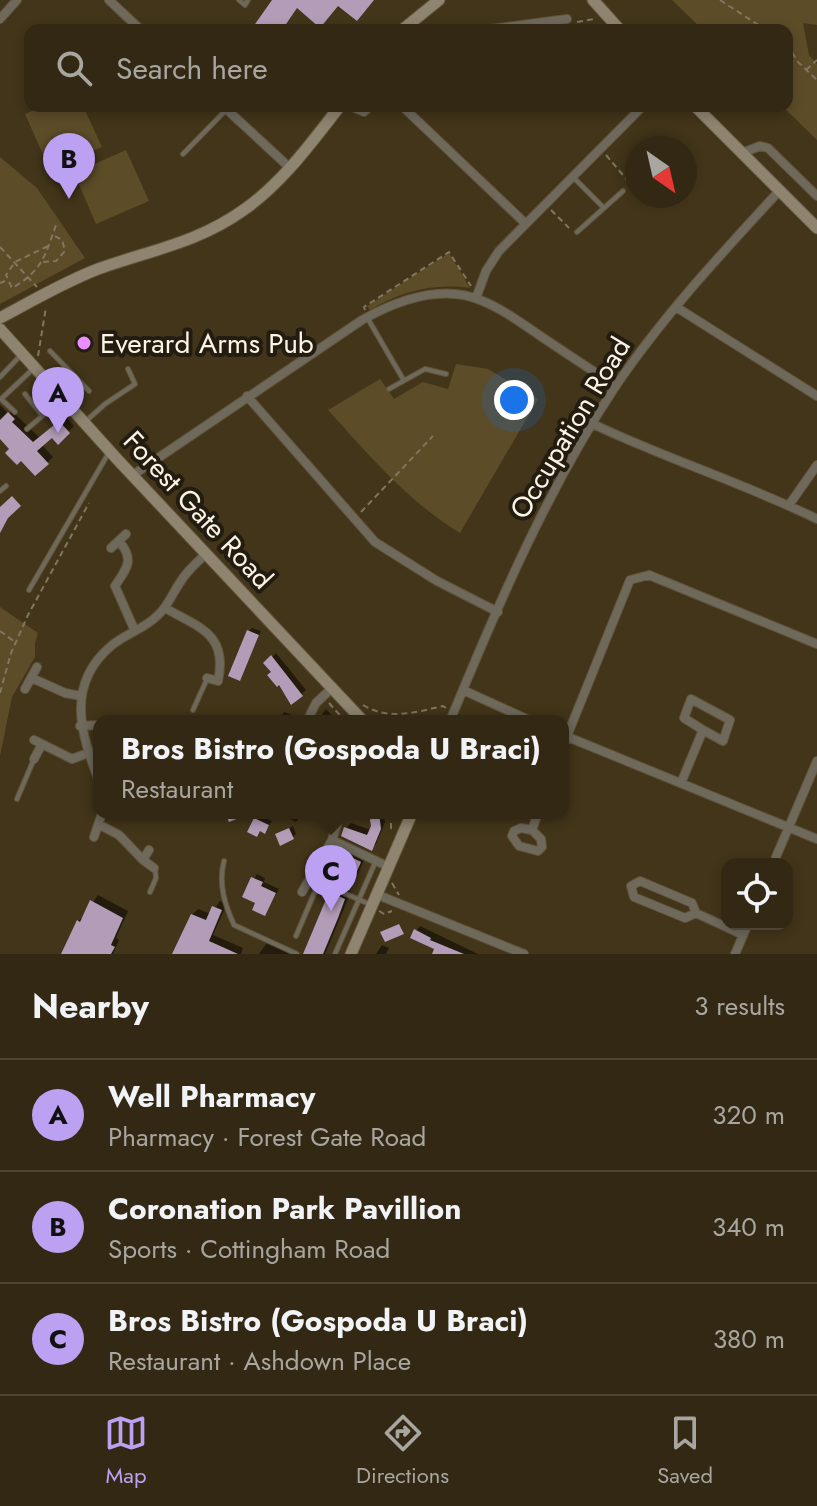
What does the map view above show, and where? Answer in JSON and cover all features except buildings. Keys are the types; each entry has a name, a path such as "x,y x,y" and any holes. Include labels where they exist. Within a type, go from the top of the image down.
{"street":[{"path":"0,19 17,0"},
{"path":"109,0 135,24"},
{"path":"409,24 439,0"},
{"path":"593,0 614,24"},
{"path":"529,24 567,19"},
{"path":"229,112 290,168"},
{"path":"0,318 80,276 179,245 214,229 245,209 290,168 335,112"},
{"path":"408,112 525,223"},
{"path":"478,294 486,271 499,251 637,112"},
{"path":"701,112 817,228"},
{"path":"742,153 760,146 768,148 817,196"},
{"name":"Occupation Road","path":"452,715 551,497 616,386 697,281 780,190"},
{"path":"133,475 368,317 388,306 424,296 478,294 616,386"},
{"path":"676,307 817,396"},
{"name":"Forest Gate Road","path":"0,329 206,554 327,693 355,715"},
{"path":"247,396 375,542 437,581 498,612"},
{"path":"593,424 648,450 817,519"},
{"path":"789,505 817,465"},
{"path":"111,548 126,534"},
{"path":"119,541 129,559 115,586 135,631"},
{"path":"93,766 80,726 81,696 92,668 110,646 156,618 183,577 206,554"},
{"path":"569,727 630,580 649,575 817,644"},
{"path":"165,608 210,633 217,644 221,664 218,681 207,678"},
{"path":"25,689 37,667"},
{"path":"32,678 65,693 81,696"},
{"path":"463,690 518,715"},
{"path":"310,715 316,703 327,693"},
{"path":"691,699 730,720 723,741 703,730 684,718 691,699"},
{"path":"80,726 93,725"},
{"path":"681,783 703,730"},
{"path":"569,741 817,839"},
{"path":"34,759 38,742 72,759 88,753"},
{"path":"776,858 817,761"},
{"path":"94,837 101,819"},
{"path":"302,892 332,840 339,819"},
{"path":"351,954 410,819"},
{"path":"532,830 536,819"},
{"path":"100,825 119,835 154,868"},
{"path":"332,840 389,867"},
{"path":"143,860 149,850"},
{"path":"696,913 685,918 634,897 631,886 640,881 692,903 696,913 743,935"},
{"path":"375,900 524,954"},
{"path":"735,954 745,930"}],"lane":[{"path":"239,0 245,5 248,0"},
{"path":"183,154 221,112"},
{"path":"573,176 604,208"},
{"path":"577,232 623,191"},
{"path":"368,317 403,379"},
{"path":"50,351 89,391"},
{"path":"0,377 21,354"},
{"path":"15,412 1,399 34,367"},
{"path":"84,422 135,384 128,369"},
{"path":"389,389 425,369 446,374"},
{"path":"27,429 74,377"},
{"path":"25,394 42,415"},
{"path":"29,590 111,451"},
{"path":"0,491 6,486"},
{"path":"193,710 207,678"},
{"path":"17,799 34,759"},
{"path":"224,861 221,884 234,925 297,954"},
{"path":"335,954 376,861"},
{"path":"150,892 156,878 154,868"},
{"path":"296,936 319,882 359,899 375,900"}],"path":[{"path":"720,0 757,24"},
{"path":"567,19 569,24 607,16"},
{"path":"793,52 817,80"},
{"path":"806,70 817,60"},
{"path":"600,149 634,188 628,194 623,191"},
{"path":"545,203 577,232"},
{"path":"48,246 15,262 6,275 12,288 31,277 42,262 56,225"},
{"path":"42,262 56,261 65,251 62,240 53,235"},
{"path":"0,254 6,252"},
{"path":"368,317 364,307 449,252 478,294"},
{"path":"0,283 5,281"},
{"path":"355,519 433,436"},
{"path":"0,693 16,642 94,493"},
{"path":"0,631 16,642"},
{"path":"327,693 341,715"},
{"path":"358,702 370,709 396,715 443,706 451,715"},
{"path":"391,819 391,828 403,835"}],"shaded area":[{"path":"672,0 817,0 817,25 803,23 809,55 817,64 817,140 788,112 793,112 793,24 697,24"},
{"path":"86,112 102,147 50,170 25,114"},
{"path":"126,150 149,201 96,224 74,173"},
{"path":"0,157 37,188 85,258 0,304"},
{"path":"449,253 470,288 431,288 406,293 370,310 367,306"},
{"path":"456,364 488,369 538,399 460,533 406,492 328,410 380,379 394,399 423,382 448,389"},
{"path":"0,607 38,633 35,657 12,697 0,756"}],"place":[{"name":"Coronation Park Pavillion","path":"69,199"},
{"name":"Everard Arms Pub","path":"84,343"},
{"name":"Well Pharmacy","path":"58,433"},
{"name":"Bros Bistro (Gospoda U Braci)","path":"331,911"}]}
